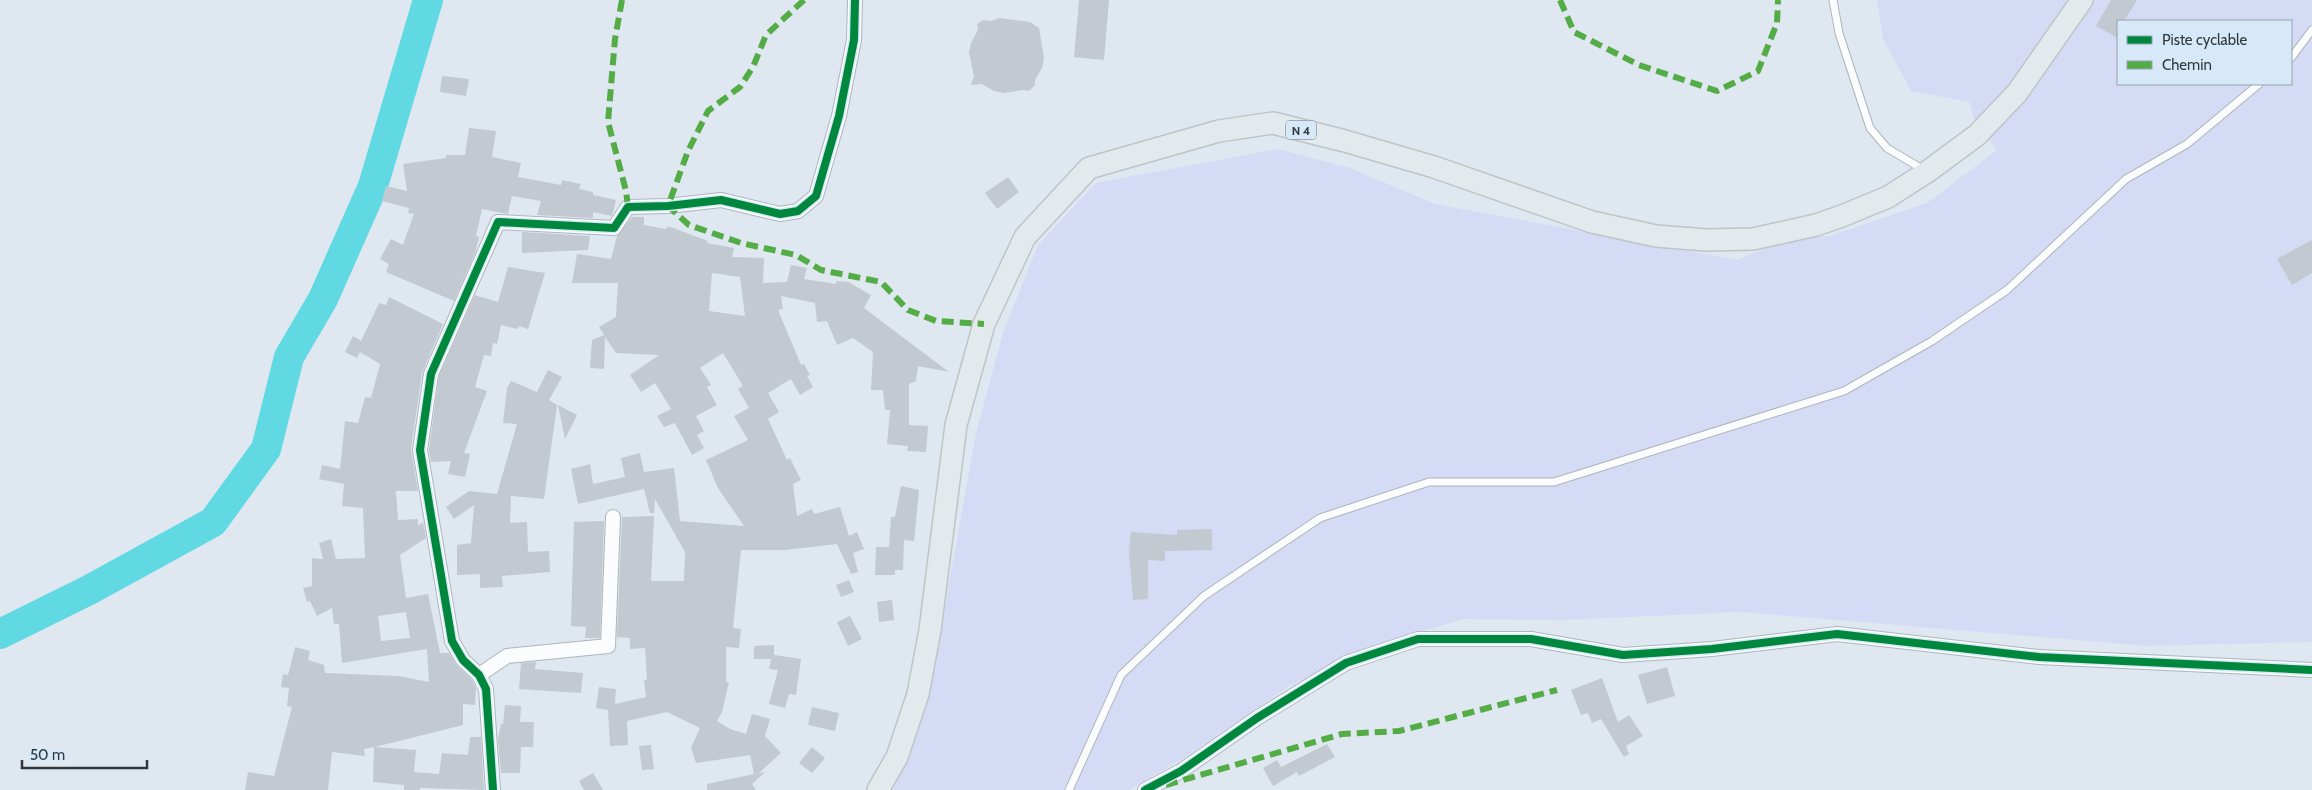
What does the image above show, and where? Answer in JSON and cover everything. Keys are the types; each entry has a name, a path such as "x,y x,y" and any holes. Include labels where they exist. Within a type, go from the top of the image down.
{"main road":[{"name":"N 4","path":"878,790 897,757 918,694 930,630 956,425 984,324 1025,238 1089,168 1219,131 1273,123 1434,167 1592,222 1656,236 1706,240 1753,239 1816,225 1888,197 1927,172 1976,135 2017,93 2082,0"}],"street":[{"path":"493,790 486,689 480,675 462,660 452,640 420,450 431,374 498,222 614,228 628,207 668,206 721,200 780,214 798,211 816,196 839,116 854,40 855,0"},
{"path":"480,675 506,656 608,646 613,517"},
{"path":"1145,790 1181,771 1257,718 1346,663 1418,639 1531,639 1623,655 1712,649 1837,634 2039,657 2312,670"}],"lane":[{"path":"1833,0 1839,34 1870,128 1887,148 1927,172"},
{"path":"2292,57 2312,30"},
{"path":"1069,790 1121,675 1204,596 1320,518 1429,482 1554,482 1844,391 1932,341 2007,290 2126,179 2187,144 2258,85"}],"shaded area":[{"path":"1877,0 2312,0 2312,642 2147,646 1742,612 1562,620 1464,619 1391,641 1289,686 1187,756 1129,790 887,790 940,634 976,433 1003,333 1038,245 1096,183 1278,149 1350,168 1435,204 1737,260 1790,239 1830,236 1927,203 1997,150 1974,119 1969,102 1911,91 1883,39"}],"building":[{"path":"1079,0 1109,0 1104,60 1074,57"},
{"path":"2111,0 2137,0 2125,20 2117,20 2117,37 2096,26"},
{"path":"1000,18 1030,22 1039,28 1044,58 1042,68 1035,80 1035,85 1029,91 1022,90 1004,93 994,91 982,84 971,85 974,76 969,53 971,43 978,30 977,24 983,20 991,21"},
{"path":"442,76 469,79 466,96 440,92"},
{"path":"469,128 496,131 492,157 521,163 518,177 561,185 562,180 581,184 579,189 593,192 593,195 616,200 612,216 593,212 593,218 537,215 541,201 512,196 508,214 482,209 476,236 479,237 475,253 454,301 386,272 389,264 380,259 391,239 403,245 414,214 408,213 409,208 382,201 386,186 407,191 403,164 446,158 446,155 465,155"},
{"path":"1008,177 1019,192 997,209 985,193"},
{"path":"632,217 644,217 644,225 666,229 668,226 708,241 707,243 734,248 732,257 764,258 763,283 787,282 791,265 807,268 804,279 836,284 836,281 848,282 871,295 864,308 949,372 918,366 916,381 909,384 909,425 928,426 926,452 907,451 908,446 887,444 890,410 885,410 883,390 871,390 873,352 853,338 837,345 827,321 817,322 815,303 781,296 783,309 778,310 801,365 804,364 810,375 807,376 813,387 800,395 791,379 768,393 779,412 768,419 787,460 790,458 801,480 793,484 797,516 812,509 814,514 840,507 849,536 857,532 864,549 853,553 858,572 851,574 837,544 785,550 741,550 733,628 741,629 739,648 726,647 726,682 729,682 722,712 717,721 730,729 746,734 752,714 770,719 765,736 781,753 759,773 765,772 752,784 756,790 707,790 707,784 754,774 750,755 696,763 691,748 700,728 667,712 627,721 628,745 610,746 608,710 596,708 599,687 616,689 615,704 646,697 644,680 647,680 645,648 630,649 630,638 617,637 622,517 654,516 651,581 684,581 685,552 655,499 654,513 650,513 644,489 578,504 571,469 590,464 593,484 625,477 621,458 640,453 644,472 674,468 680,521 744,526 718,488 706,460 748,440 734,416 749,408 738,389 743,386 723,353 700,368 711,385 707,387 717,405 696,416 704,431 697,435 704,448 692,455 675,423 664,427 657,416 671,409 655,383 641,392 630,375 659,355 616,353 605,337 604,369 590,368 592,340 604,335 599,327 616,317 618,283 572,283 577,254 611,259 617,236","holes":["712,273 740,277 745,316 709,311"]},
{"path":"522,232 590,236 588,250 522,253"},
{"path":"2312,240 2312,273 2292,285 2277,259"},
{"path":"508,267 545,273 528,329 519,326 518,329 501,325 497,344 493,343 491,356 484,355 475,387 487,391 464,453 470,454 465,477 448,474 451,461 431,462 429,450 439,376 475,295 498,302"},
{"path":"389,297 443,324 422,373 411,449 418,491 396,491 398,520 418,519 418,526 423,522 426,538 400,555 406,598 428,594 440,653 449,653 456,665 472,680 476,688 475,705 463,704 463,725 375,747 416,750 414,772 439,774 442,753 468,755 470,737 481,737 484,790 420,788 420,790 404,790 404,785 373,782 374,747 364,749 365,756 332,752 328,790 245,790 248,772 274,776 292,707 287,706 289,688 281,687 283,674 288,675 295,647 310,651 308,660 324,665 325,673 398,676 429,682 427,649 342,663 339,624 334,624 332,608 317,616 310,601 307,602 303,588 312,586 312,558 323,559 319,543 331,539 336,559 365,558 363,508 342,506 344,484 319,479 322,465 340,469 345,421 358,423 365,397 371,398 380,364 360,352 357,358 345,352 353,336 361,341 379,303 386,305","holes":["406,612 410,638 381,641 378,616"]},
{"path":"548,370 562,377 549,400 557,405 544,499 511,496 510,523 527,522 528,552 549,551 550,572 502,576 503,587 480,588 480,574 457,575 457,545 471,543 474,505 454,519 446,507 469,491 497,494 517,424 503,423 507,388 511,381 537,392"},
{"path":"558,405 577,415 565,439"},
{"path":"901,486 919,490 914,541 904,540 903,570 895,570 895,575 875,575 876,547 889,547 891,517 895,517"},
{"path":"604,521 600,638 585,638 586,627 571,626 574,522"},
{"path":"1212,529 1212,550 1165,551 1165,561 1148,560 1148,599 1133,600 1129,553 1131,532 1177,535 1177,530"},
{"path":"849,580 854,592 841,597 836,585"},
{"path":"892,600 894,620 879,622 877,602"},
{"path":"850,616 862,639 848,646 837,622"},
{"path":"774,645 774,655 801,659 796,695 789,694 785,708 769,704 778,670 769,669 771,659 754,659 754,646"},
{"path":"536,662 535,669 583,673 581,693 519,689 521,663"},
{"path":"1667,667 1675,696 1647,704 1638,675"},
{"path":"1602,678 1618,722 1629,715 1643,736 1626,746 1629,754 1624,757 1601,719 1592,723 1588,713 1581,715 1571,690"},
{"path":"505,705 521,706 520,722 534,722 533,747 521,747 520,773 501,773 498,739 501,724 503,724"},
{"path":"812,707 839,713 835,731 808,725"},
{"path":"1327,744 1335,757 1299,776 1297,772 1273,786 1263,768 1277,760 1281,767"},
{"path":"651,745 654,769 642,770 639,746"},
{"path":"812,747 825,758 812,773 799,763"},
{"path":"593,773 603,790 584,790 579,781"}],"waterway":[{"path":"0,634 89,590 213,522 266,449 289,357 323,299 373,186 428,0"}],"marked path":[{"path":"622,0 615,39 608,122 626,191 628,207"},
{"path":"804,0 766,35 753,67 740,87 708,111 688,151 668,206 689,225 741,243 796,255 821,270 881,282 908,310 936,321 984,324"},
{"path":"1560,0 1574,32 1639,65 1717,91 1758,71 1777,23 1778,0"},
{"path":"1166,785 1342,734 1399,731 1557,690"}],"cycle path":[{"path":"493,790 486,689 479,675 463,660 452,641 420,450 431,374 498,222 614,228 628,207 668,206 721,200 780,214 798,211 816,196 839,116 854,40 855,0"},
{"path":"1145,790 1181,771 1257,718 1346,663 1418,639 1531,639 1623,655 1712,649 1837,634 2039,657 2312,670"}]}
